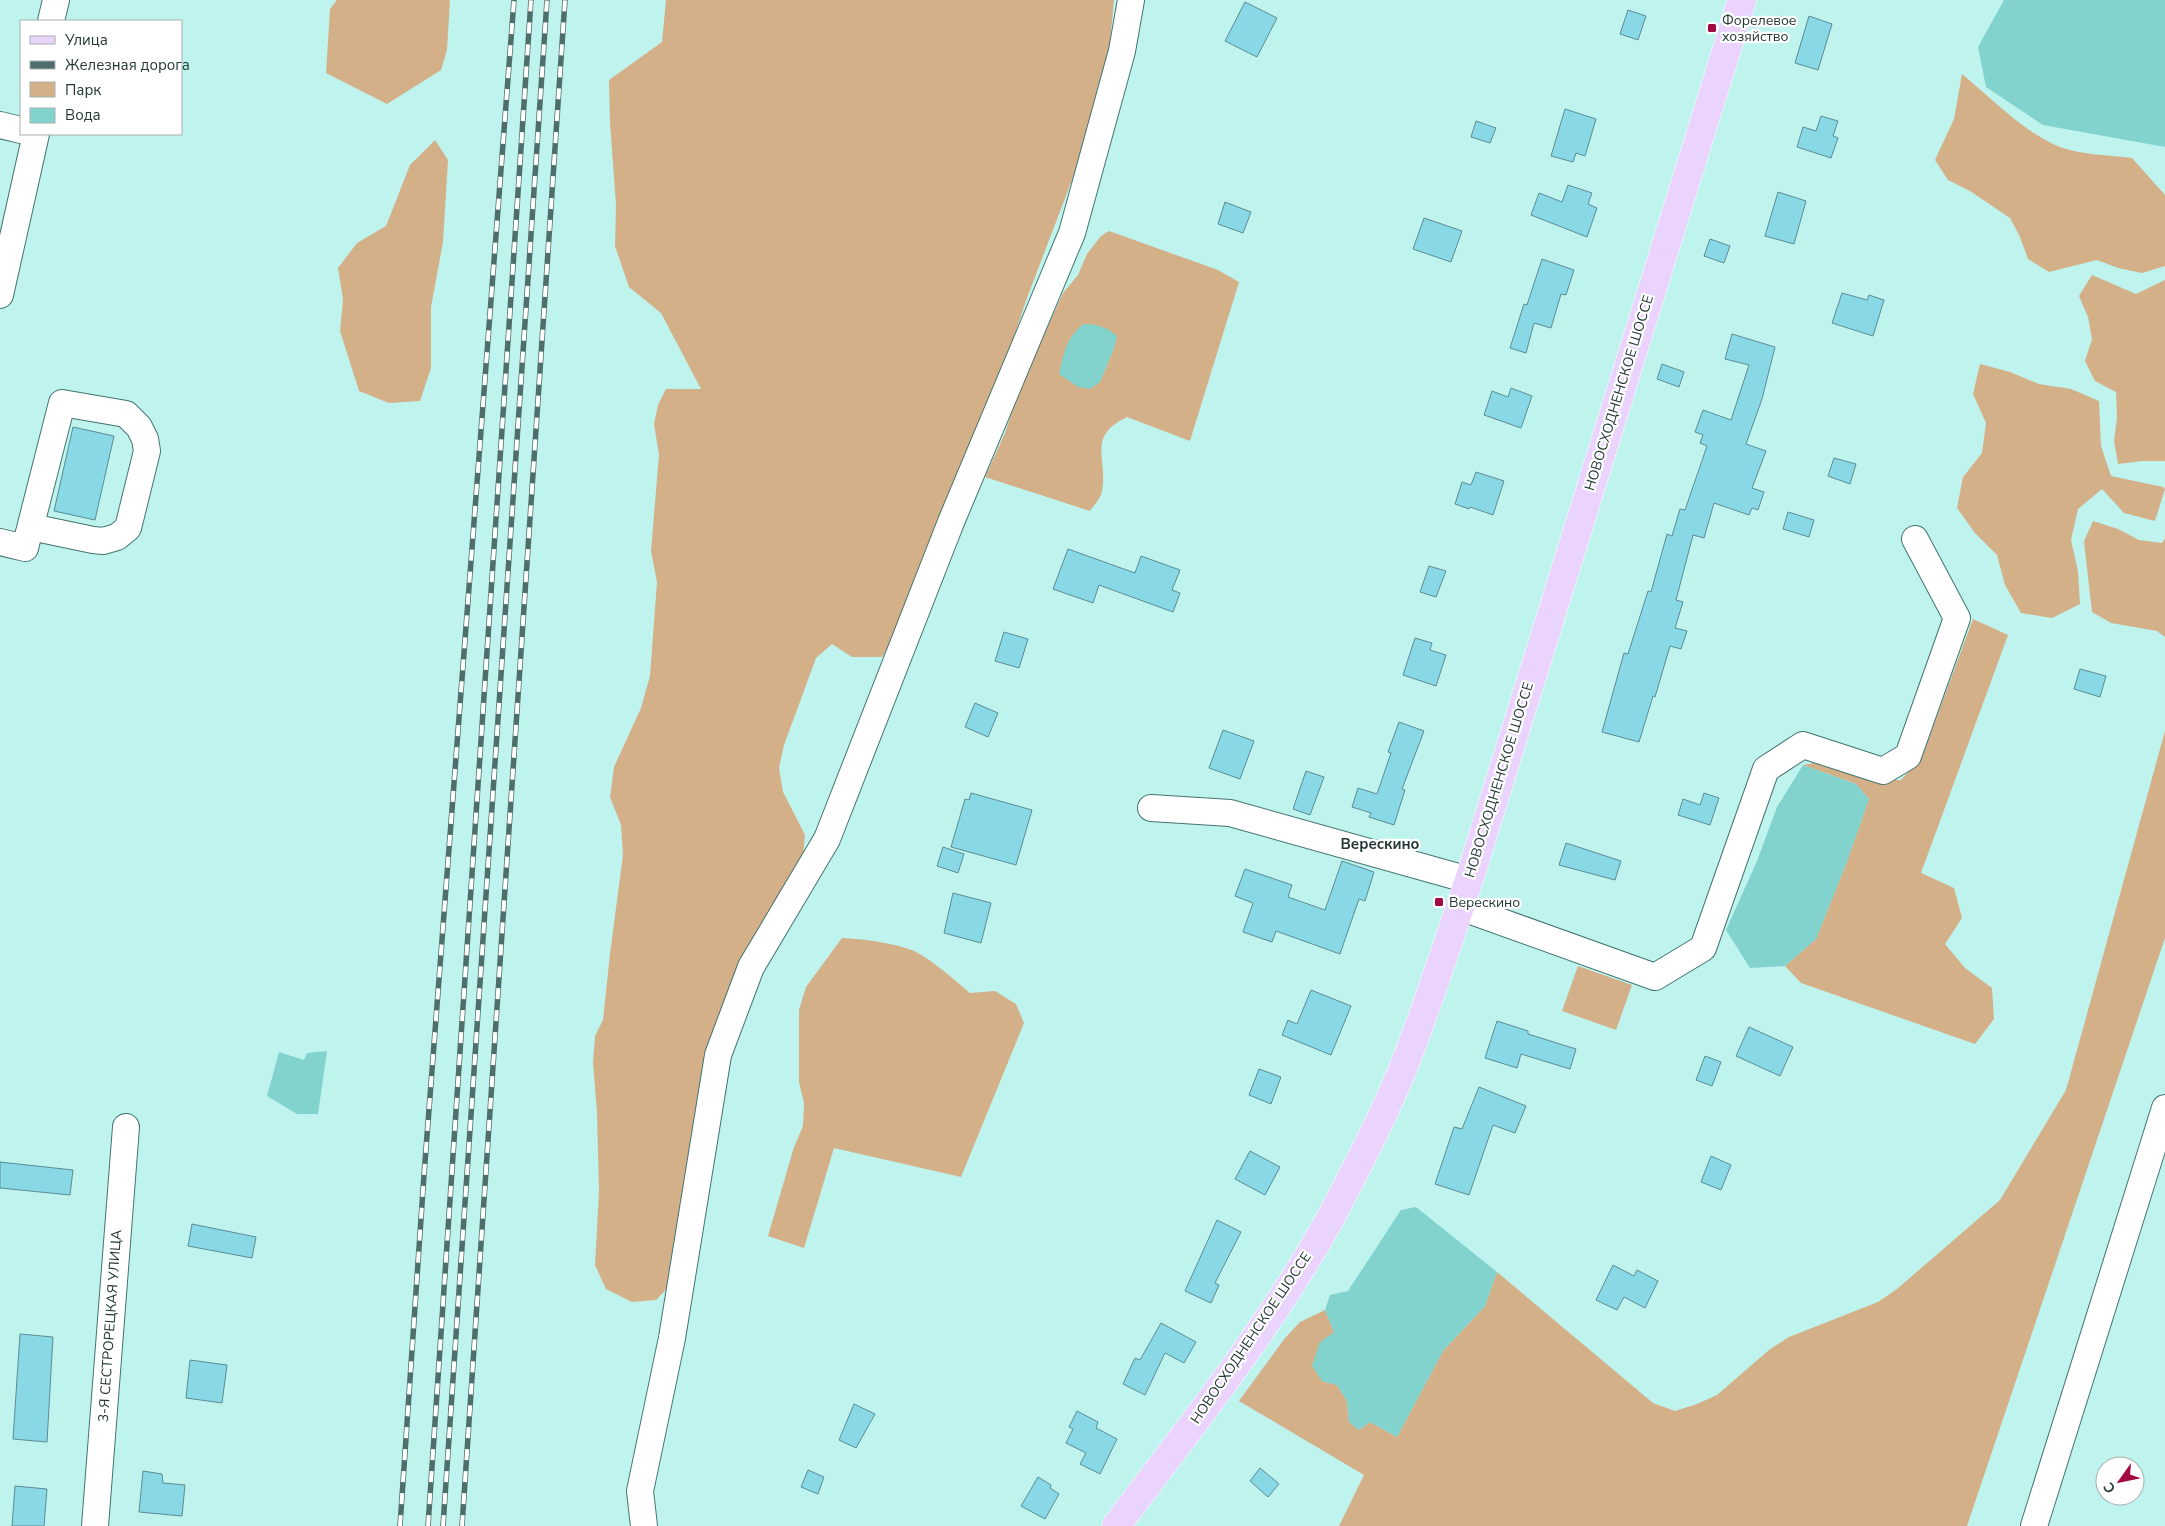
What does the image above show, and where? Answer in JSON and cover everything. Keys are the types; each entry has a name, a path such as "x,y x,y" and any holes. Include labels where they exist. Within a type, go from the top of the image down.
{"main road":[{"name":"НОВОСХОДНЕНСКОЕ ШОССЕ","path":"1116,1526 1194,1423 1275,1308 1329,1220 1403,1068 1460,907 1742,0"}],"street":[{"path":"51,20 56,0"},
{"path":"644,1526 640,1491 672,1338 718,1056 751,967 827,839 951,522 1072,234 1122,51 1131,0"},
{"path":"0,125 20,130"},
{"path":"0,294 36,135"},
{"path":"0,542 25,548 62,403 126,414 139,427 145,438 147,452 128,528 117,537 103,541 31,528"},
{"path":"1460,907 1655,977 1703,948 1766,769 1803,744 1883,771 1908,756 1957,618 1915,540"},
{"path":"1151,808 1230,812 1468,880"},
{"path":"2034,1526 2165,1108"},
{"name":"3-Я СЕСТРОРЕЦКАЯ УЛИЦА","path":"95,1526 126,1127"}],"green space":[{"path":"337,0 450,0 447,50 441,70 387,104 326,73 330,9"},
{"path":"666,0 1114,0 1108,64 1091,130 1027,298 997,387 896,635 882,657 852,657 832,644 816,658 784,745 779,768 783,792 805,835 803,857 758,936 672,1283 656,1300 632,1302 606,1289 595,1265 599,1192 597,1112 593,1063 595,1036 603,1020 623,855 621,825 610,797 614,767 641,708 650,676 657,582 651,551 659,455 654,424 658,405 666,389 701,389 661,313 629,287 615,246 616,205 609,80 662,42"},
{"path":"1962,74 2009,115 2047,141 2078,152 2132,158 2165,195 2165,266 2142,273 2118,268 2097,260 2049,272 2028,259 2020,237 2010,218 1970,191 1948,180 1935,160 1954,119"},
{"path":"435,140 448,160 443,242 431,307 431,368 420,401 389,403 359,391 340,331 343,300 338,268 357,243 386,226 410,165"},
{"path":"1109,231 1218,270 1239,282 1190,441 1127,417 1114,425 1107,432 1103,440 1101,449 1102,491 1099,499 1090,511 985,477 1005,433 1020,387 1063,293 1078,275 1087,254 1101,236","holes":["1069,340 1114,348 1100,382"]},
{"path":"2092,275 2136,294 2165,280 2165,461 2118,464 2114,441 2117,417 2116,392 2095,381 2085,361 2092,339 2088,317 2079,296"},
{"path":"1980,364 2010,372 2039,384 2071,389 2099,401 2101,446 2111,476 2165,489 2155,521 2124,513 2102,489 2078,509 2071,540 2078,571 2080,604 2052,618 2021,613 2005,585 1997,555 1975,533 1957,508 1963,477 1982,453 1986,423 1973,394"},
{"path":"2093,521 2118,529 2139,540 2162,543 2165,538 2165,637 2157,631 2111,623 2092,612 2084,541"},
{"path":"1973,619 2008,635 1921,873 1954,888 1962,918 1945,944 1965,968 1992,988 1994,1019 1975,1044 1801,983 1785,966 1816,939 1846,864 1869,799 1856,784 1803,765 1829,760 1870,780 1901,780 1922,757"},
{"path":"2165,731 2165,938 1967,1526 1339,1526 1364,1475 1239,1401 1285,1338 1300,1322 1325,1310 1334,1332 1322,1381 1337,1385 1347,1401 1349,1422 1359,1430 1370,1422 1397,1437 1443,1351 1485,1306 1497,1272 1653,1403 1675,1411 1717,1395 1769,1350 1789,1337 1878,1302 1897,1289 2000,1200 2066,1090"},
{"path":"842,938 869,940 914,951 936,965 970,993 995,991 1016,1004 1024,1023 961,1177 834,1148 804,1248 768,1236 794,1147 803,1126 804,1103 799,1082 799,1010 806,987"},
{"path":"1578,966 1632,985 1616,1030 1562,1011"}],"water":[{"path":"2004,0 2165,0 2165,147 2043,125 1986,87 1978,47"},
{"path":"1084,324 1102,327 1117,336 1100,382 1090,389 1078,387 1059,374 1064,353 1073,334"},
{"path":"1803,765 1856,784 1869,799 1846,864 1816,939 1785,966 1750,968 1726,930 1757,861 1777,807"},
{"path":"327,1051 318,1114 297,1114 267,1096 279,1052 304,1060 307,1053"},
{"path":"1416,1207 1497,1272 1485,1306 1443,1351 1397,1437 1370,1422 1359,1430 1349,1422 1347,1401 1337,1385 1322,1381 1312,1366 1320,1342 1334,1332 1325,1310 1330,1295 1348,1291 1401,1210"}],"building":[{"path":"1245,2 1277,18 1257,57 1225,41"},
{"path":"1628,10 1646,16 1638,40 1620,34"},
{"path":"1809,16 1832,24 1818,70 1795,63"},
{"path":"1565,109 1596,119 1585,156 1576,153 1573,162 1551,156"},
{"path":"1821,116 1838,121 1833,136 1838,138 1831,158 1797,147 1803,127 1816,131"},
{"path":"1476,121 1496,128 1490,143 1471,137"},
{"path":"1568,185 1592,193 1588,204 1597,208 1587,237 1531,215 1539,193 1562,202"},
{"path":"1778,192 1806,201 1794,244 1765,236"},
{"path":"1225,202 1251,212 1243,233 1218,224"},
{"path":"1424,218 1462,231 1451,262 1413,249"},
{"path":"1710,239 1730,246 1724,263 1704,256"},
{"path":"1542,259 1574,270 1566,295 1561,294 1551,328 1534,323 1526,353 1510,348 1524,304 1527,305"},
{"path":"1842,293 1867,300 1869,295 1884,300 1873,336 1832,323"},
{"path":"1732,334 1775,347 1762,399 1746,444 1766,451 1752,488 1764,492 1758,510 1752,508 1749,515 1714,503 1704,538 1693,535 1676,600 1683,602 1675,628 1687,631 1681,649 1670,646 1639,742 1602,732 1624,653 1628,654 1648,591 1651,592 1667,534 1672,536 1680,509 1685,510 1707,446 1700,443 1703,435 1695,432 1703,410 1731,420 1749,365 1725,359"},
{"path":"1662,364 1684,372 1679,387 1657,379"},
{"path":"1511,388 1532,396 1521,428 1484,415 1492,391 1508,397"},
{"path":"73,427 114,436 95,520 54,511"},
{"path":"1834,458 1856,464 1850,484 1828,476"},
{"path":"1476,472 1504,481 1493,515 1455,504 1462,482 1471,485"},
{"path":"1788,512 1814,520 1809,537 1783,529"},
{"path":"1068,549 1135,573 1141,556 1180,570 1172,590 1180,593 1173,612 1099,585 1093,603 1053,589"},
{"path":"1429,566 1446,571 1436,597 1420,592"},
{"path":"1004,632 1028,639 1019,668 995,661"},
{"path":"1415,638 1432,643 1430,650 1446,655 1436,686 1403,675"},
{"path":"2080,669 2106,676 2100,697 2074,689"},
{"path":"975,703 998,713 988,737 965,727"},
{"path":"1399,722 1424,731 1402,789 1405,790 1394,825 1369,817 1371,813 1352,807 1358,788 1377,794 1391,753 1388,752"},
{"path":"1223,730 1254,741 1240,779 1209,768"},
{"path":"1306,771 1324,777 1310,815 1293,809"},
{"path":"971,793 1032,810 1016,865 951,847 965,799 969,800"},
{"path":"1704,793 1719,798 1710,825 1678,815 1683,799 1700,805"},
{"path":"1566,843 1621,861 1615,880 1559,865"},
{"path":"943,847 964,854 958,873 937,866"},
{"path":"1342,861 1374,872 1365,901 1359,899 1340,954 1276,931 1272,942 1243,932 1253,903 1235,896 1245,869 1292,885 1288,897 1325,910"},
{"path":"953,893 991,903 981,943 944,933"},
{"path":"1311,990 1351,1006 1331,1055 1282,1035 1288,1020 1297,1024"},
{"path":"1497,1021 1528,1031 1528,1034 1576,1049 1570,1069 1521,1054 1517,1068 1485,1058"},
{"path":"1749,1027 1793,1047 1780,1076 1736,1056"},
{"path":"1705,1056 1721,1062 1712,1086 1696,1080"},
{"path":"1259,1069 1281,1077 1271,1104 1249,1095"},
{"path":"1479,1087 1526,1106 1515,1133 1493,1125 1469,1195 1435,1184 1454,1127 1462,1129"},
{"path":"1250,1151 1280,1167 1265,1195 1235,1179"},
{"path":"1711,1156 1731,1165 1721,1190 1701,1182"},
{"path":"0,1162 73,1170 70,1195 0,1188"},
{"path":"1217,1220 1241,1232 1215,1283 1219,1285 1211,1303 1185,1291"},
{"path":"192,1224 256,1237 252,1258 188,1246"},
{"path":"1613,1265 1634,1276 1637,1270 1658,1281 1645,1308 1624,1297 1617,1310 1596,1300"},
{"path":"1161,1323 1196,1342 1184,1363 1165,1353 1145,1395 1123,1384 1135,1358 1140,1360"},
{"path":"20,1334 53,1337 47,1442 13,1439"},
{"path":"190,1360 227,1365 222,1403 186,1398"},
{"path":"854,1404 875,1414 856,1448 839,1440"},
{"path":"1077,1411 1098,1422 1096,1428 1117,1439 1100,1474 1080,1464 1086,1453 1066,1443 1073,1429 1069,1427"},
{"path":"1260,1468 1279,1484 1268,1497 1250,1481"},
{"path":"808,1470 824,1477 818,1494 801,1487"},
{"path":"143,1471 162,1474 163,1483 185,1485 182,1516 139,1512"},
{"path":"1038,1477 1051,1485 1050,1488 1059,1494 1045,1519 1021,1506"},
{"path":"15,1486 47,1489 44,1526 12,1526"}],"railway":[{"path":"400,1526 424,1175 514,0"},
{"path":"428,1526 531,0"},
{"path":"443,1526 547,0"},
{"path":"462,1526 565,0"}],"place":[{"name":"Форелевое хозяйство","path":"1712,28"},
{"name":"Верескино","path":"1439,902"}],"district":[{"name":"Верескино","path":"1380,844"}]}
